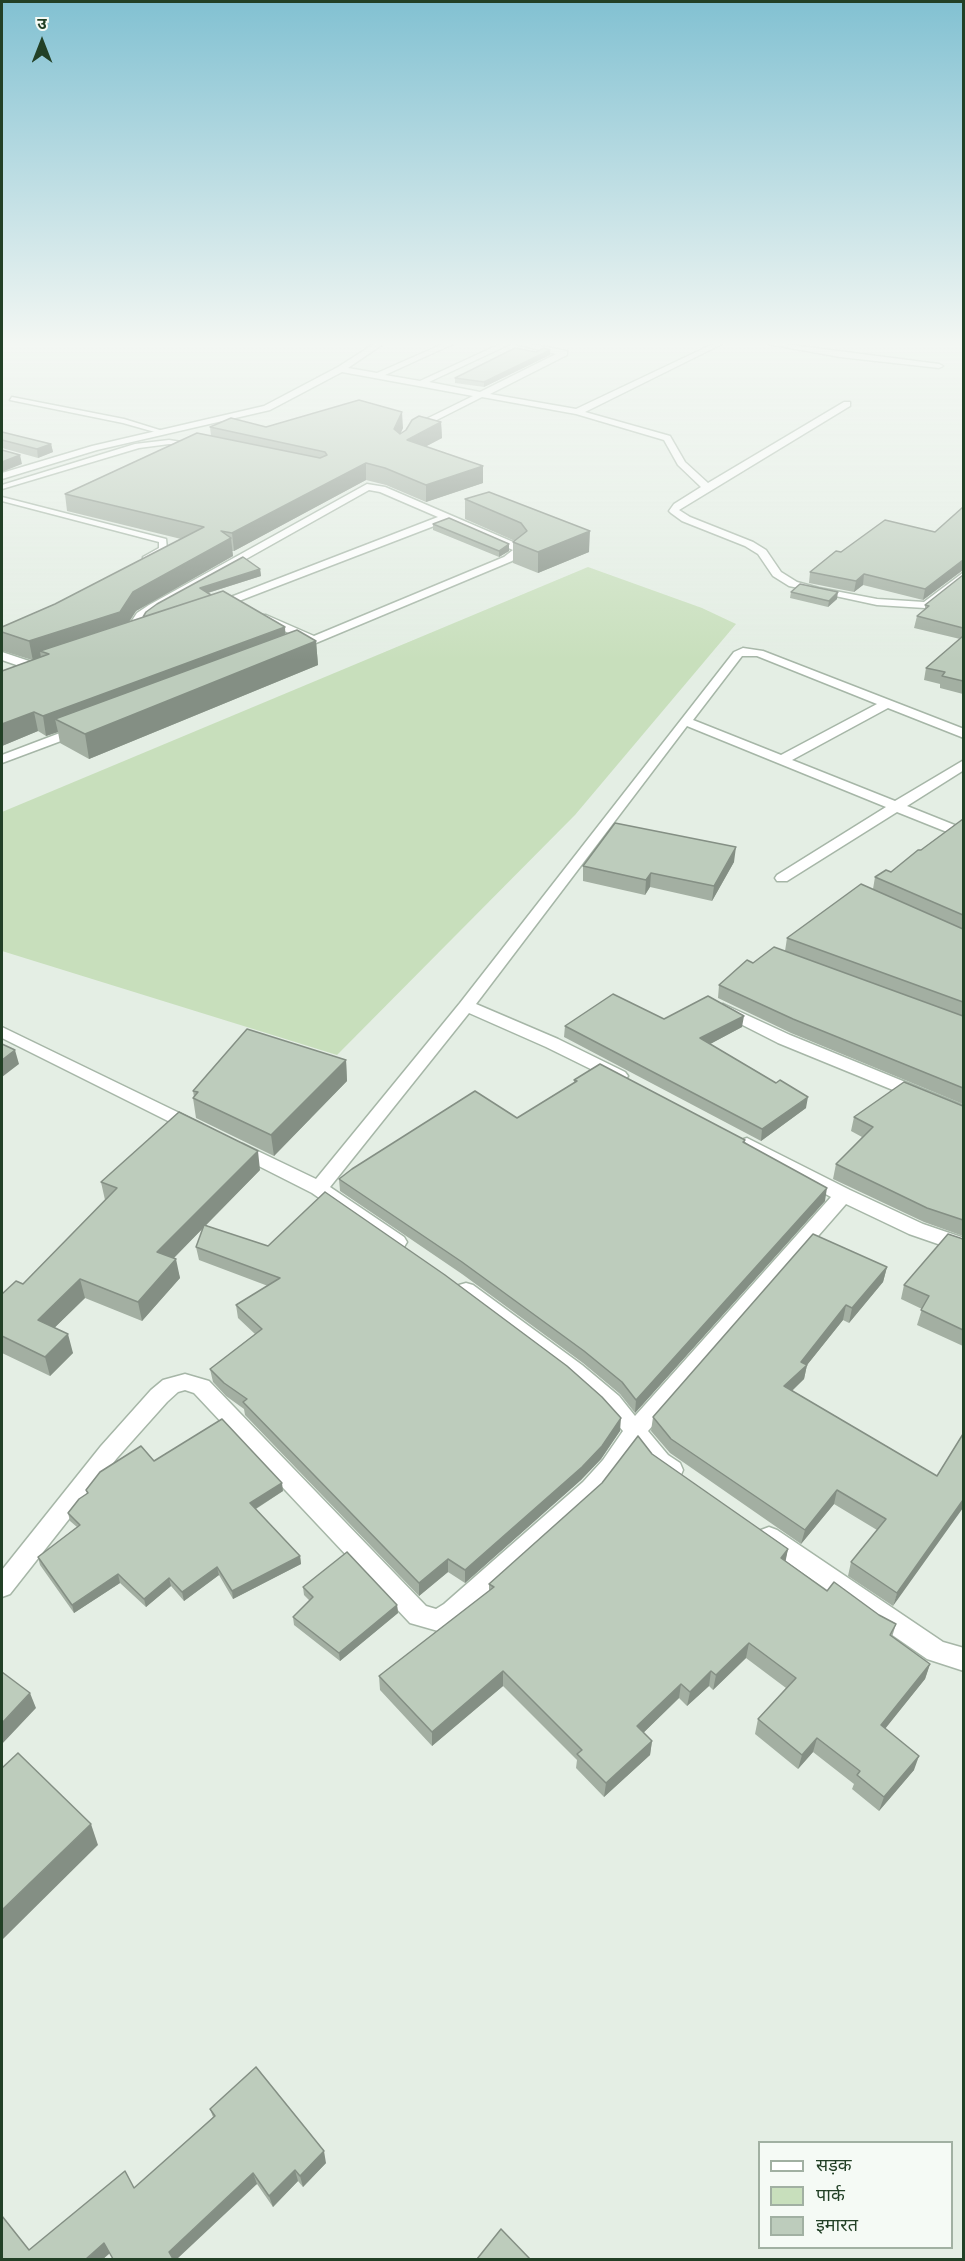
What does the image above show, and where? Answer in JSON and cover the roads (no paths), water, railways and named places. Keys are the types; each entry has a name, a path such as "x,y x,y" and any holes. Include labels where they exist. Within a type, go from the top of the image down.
{"street":[{"path":"2,476 95,450"},
{"path":"673,450 681,463 709,488"},
{"path":"772,450 677,506 674,511 686,519 749,544 762,552 777,574 793,584 842,596 913,605 933,602 962,577"},
{"path":"21,459 40,464"},
{"path":"151,627 124,636 141,615 153,607 367,487 382,489 447,516 516,547 519,551 508,559 281,653"},
{"path":"206,609 238,607 447,516"},
{"path":"238,607 315,640"},
{"path":"319,1188 466,1006 738,654 759,653 963,734"},
{"path":"2,656 37,665 11,674"},
{"path":"783,759 887,704"},
{"path":"685,721 952,829"},
{"path":"2,759 91,725"},
{"path":"782,878 963,764"},
{"path":"716,1005 784,1039 963,1113"},
{"path":"466,1006 552,1043 634,1084"},
{"path":"2,1032 319,1188 415,1254"},
{"path":"735,1138 843,1196 916,1229 963,1246"},
{"path":"2,1587 109,1452 159,1396 171,1386 185,1382 201,1387 419,1615 438,1620 453,1612 591,1489 635,1431 843,1196"},
{"path":"454,1281 575,1371 611,1402 660,1461 688,1481"},
{"path":"755,1528 936,1651 963,1660"}],"lane":[{"path":"2,486 126,450"},
{"path":"2,499 164,541 163,549 132,566"}]}
